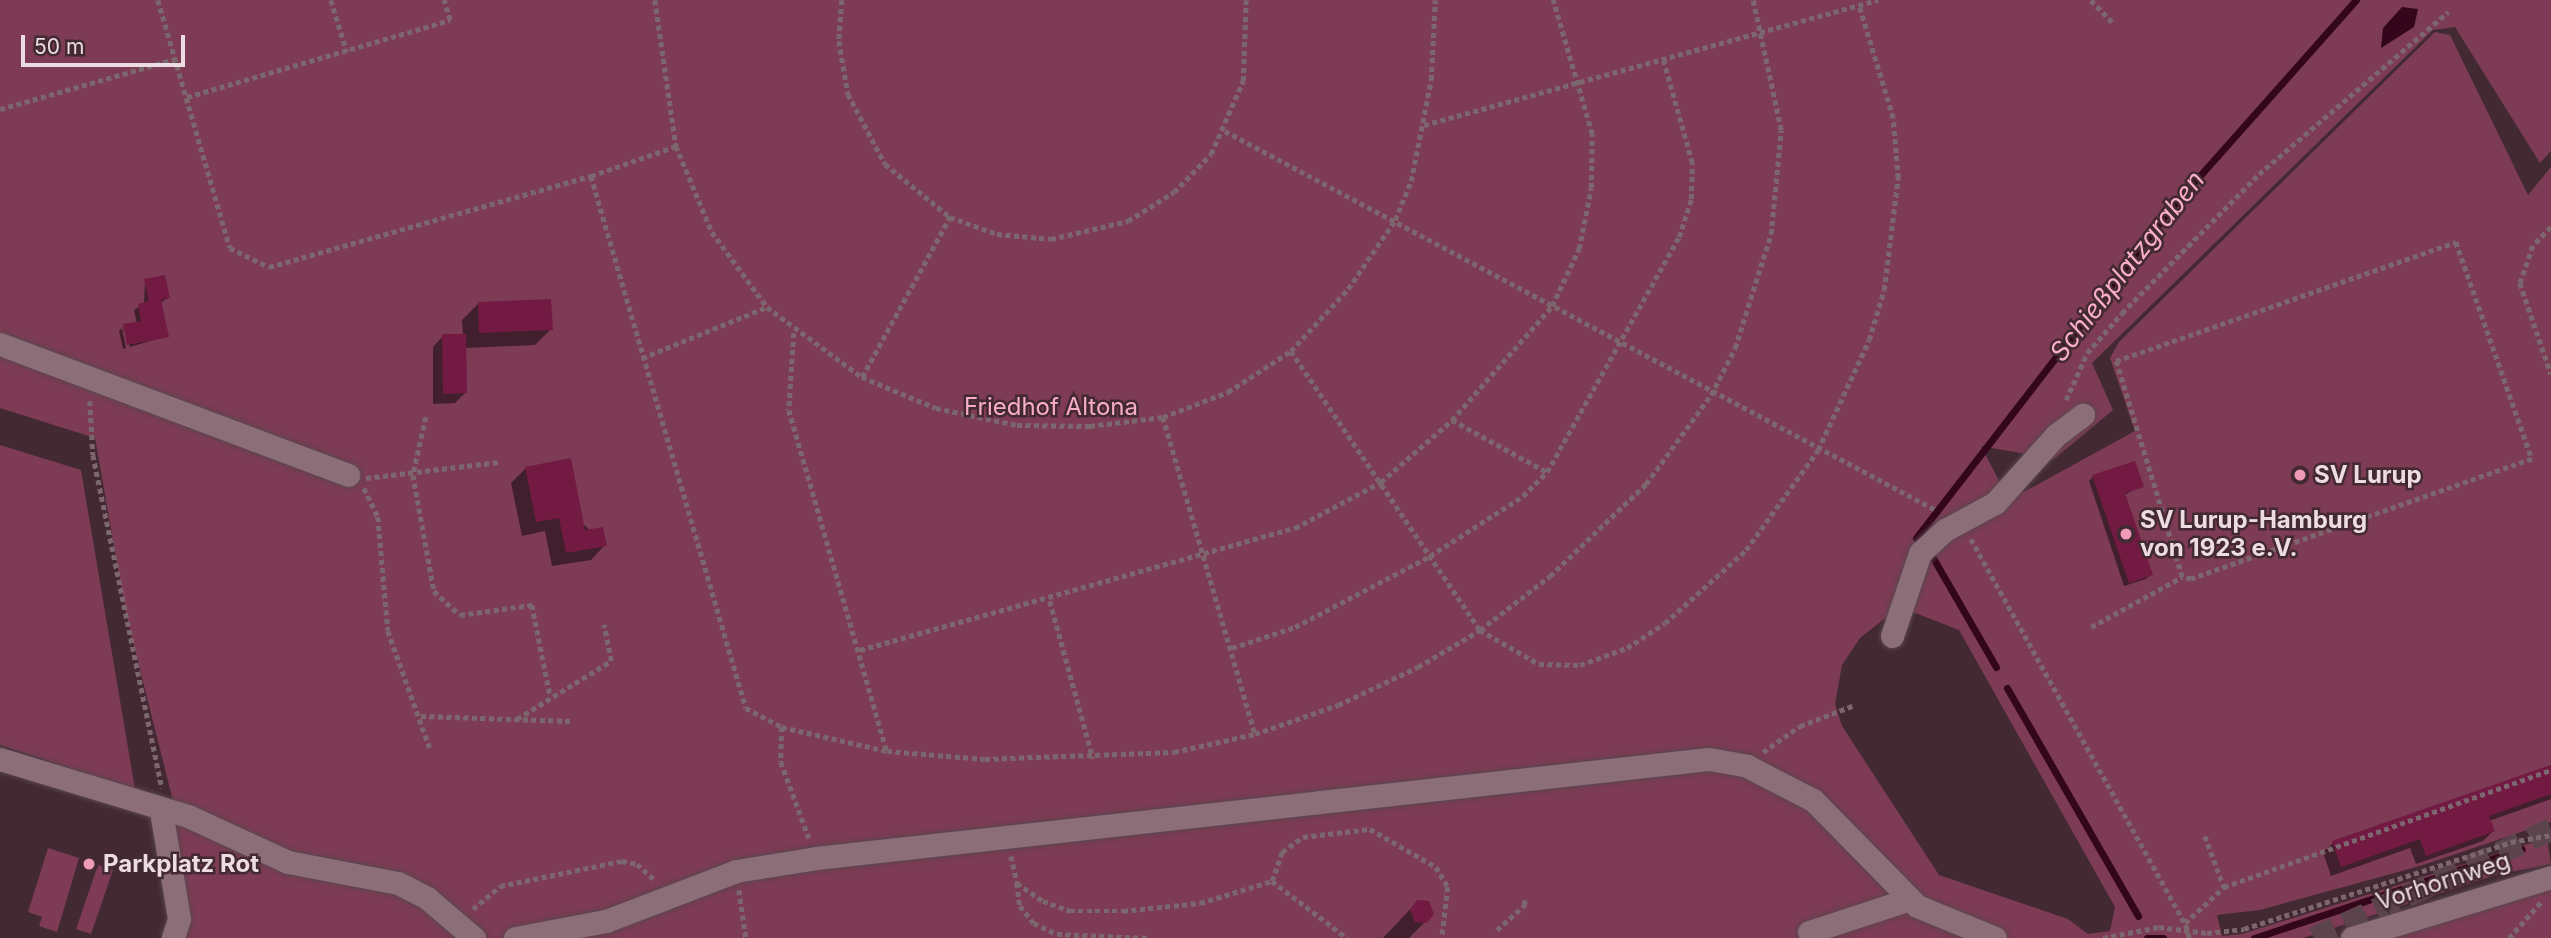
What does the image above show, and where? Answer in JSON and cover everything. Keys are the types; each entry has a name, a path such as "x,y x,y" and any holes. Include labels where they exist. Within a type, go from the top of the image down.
{"street":[{"path":"0,344 99,379 348,475"},
{"path":"1892,636 1920,552 1995,503 2056,435 2083,415"},
{"path":"0,759 161,811 188,816 288,862 398,883 466,930"},
{"path":"515,938 606,921 736,871 816,858 1668,761 1747,766 1813,800 1910,899 1933,916 1996,938"},
{"path":"161,811 179,919 173,938"},
{"name":"Vorhornweg","path":"2352,938 2551,877"},
{"path":"1809,932 1910,899"}],"path":[{"path":"158,0 230,248 269,267 591,176 676,146"},
{"path":"331,0 346,52"},
{"path":"187,97 450,20 444,0"},
{"path":"655,0 676,146 712,232 766,307 794,332 862,377 936,408 1017,425 1090,426 1163,417 1228,391 1291,351 1348,289 1395,220 1424,125 1435,0"},
{"path":"842,0 842,68 857,119 904,184 950,217 1024,238 1107,229 1174,192 1224,131 1246,68 1246,0"},
{"path":"860,650 1050,601 1295,528 1381,482 1452,420 1552,306 1579,248 1591,188 1592,135 1553,0"},
{"path":"591,176 746,708 782,727 887,751 985,759 1093,758 1174,752 1255,734 1338,705 1480,629 1601,531 1711,395 1753,306 1780,182 1781,130 1763,32 1754,0"},
{"path":"1424,125 1878,0"},
{"path":"2091,0 2113,23"},
{"path":"1291,351 1480,629 1539,664 1580,665 1627,648 1665,623 1746,550 1818,450 1869,340 1894,236 1899,178 1894,118 1859,6"},
{"path":"2056,435 2087,354 2122,313 2259,174 2448,12"},
{"path":"0,109 176,59"},
{"path":"1232,648 1295,627 1430,556 1522,496 1547,472 1621,346 1679,237 1691,199 1692,163 1663,59"},
{"path":"1224,131 1395,220 1711,395 1932,508"},
{"path":"862,377 950,217"},
{"path":"2551,227 2533,246 2520,283 2551,374"},
{"path":"2091,627 2182,577 2191,579 2532,459 2456,242 2116,362 2182,577"},
{"path":"642,358 766,307"},
{"path":"794,332 789,410 887,751"},
{"path":"99,379 93,455 162,788 161,811"},
{"path":"426,417 413,475 435,591 460,615 532,605 550,695"},
{"path":"1163,417 1206,556 1255,734"},
{"path":"1452,420 1547,472"},
{"path":"348,475 413,475 498,462"},
{"path":"348,475 370,494 378,517 388,631 421,716 430,748"},
{"path":"1962,523 2185,923 2188,935"},
{"path":"1050,601 1093,758"},
{"path":"516,719 550,695 611,661 604,625"},
{"path":"1747,766 1800,726 1855,705"},
{"path":"421,716 573,721"},
{"path":"782,727 781,762 816,858"},
{"path":"2185,923 2224,887 2551,770"},
{"path":"1272,881 1282,852 1304,837 1370,829 1436,867 1448,887 1442,938"},
{"path":"1010,835 1020,906 1034,923 1057,934 1149,938"},
{"path":"2103,938 2159,927 2188,935 2244,929 2511,842 2551,835"},
{"path":"2206,836 2224,887"},
{"path":"466,930 500,886 622,861 637,864 666,896"},
{"path":"736,871 746,938"},
{"path":"1017,883 1070,911 1123,911 1200,903 1272,881"},
{"path":"1272,881 1348,938"},
{"path":"2509,938 2551,892"},
{"path":"1497,930 1525,905 1523,897"}],"green space":[{"name":"Friedhof Altona","path":"0,0 2551,0 2551,151 2540,163 2455,27 2433,30 2092,363 2113,410 2054,459 1981,446 2009,500 2135,431 2110,358 2119,342 2435,32 2450,35 2528,195 2551,167 2551,822 2420,866 2260,910 2217,915 2222,936 2242,934 2547,838 2551,864 2496,875 2303,938 185,938 172,797 126,614 95,438 0,408","holes":["1913,612 1959,630 2115,907 2110,931 2088,934 2068,919 1939,875 1842,726 1835,704 1842,665 1860,638 1884,619"]},
{"path":"0,445 81,470 135,789 0,745"},
{"path":"48,848 79,858 57,932 39,926 42,917 28,912"},
{"path":"98,865 113,870 91,934 76,929"},
{"path":"2551,880 2551,938 2367,938"}],"shaded area":[{"path":"2402,7 2418,9 2414,27 2381,48 2383,28"}],"building":[{"path":"165,275 170,298 161,300 169,337 127,345 123,324 141,321 138,304 149,301 144,279"},
{"path":"551,299 553,330 479,333 478,302"},
{"path":"442,334 466,334 467,393 443,394"},
{"path":"571,458 585,530 603,527 607,546 566,553 559,518 536,522 525,467"},
{"name":"SV Lurup-Hamburg von 1923 e.V.","path":"2135,461 2144,487 2125,493 2153,575 2129,583 2092,475"},
{"path":"2551,765 2551,794 2489,816 2495,831 2426,856 2420,839 2341,867 2332,841"},
{"path":"1417,900 1429,901 1434,914 1427,923 1415,922 1410,910"}],"waterway":[{"name":"Schießplatzgraben","path":"1922,544 1916,538 2172,207 2356,0"},
{"name":"Schießplatzgraben","path":"1929,551 1996,667"},
{"name":"Schießplatzgraben","path":"2007,688 2138,916"},
{"path":"2254,938 2522,849"},
{"path":"2147,938 2163,938"}],"tunnel":[{"path":"2314,938 2551,829"}],"place":[{"name":"SV Lurup","path":"2300,475"},
{"name":"SV Lurup-Hamburg von 1923 e.V.","path":"2126,534"},
{"name":"Parkplatz Rot","path":"89,864"}]}
